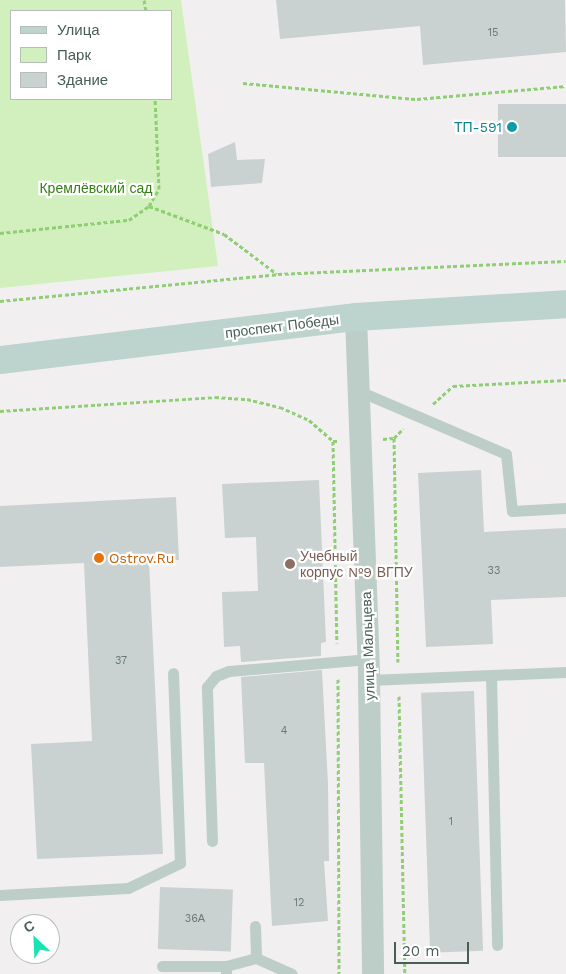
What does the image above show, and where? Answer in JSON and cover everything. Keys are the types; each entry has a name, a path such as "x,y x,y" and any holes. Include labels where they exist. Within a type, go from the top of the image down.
{"main road":[{"name":"проспект Победы","path":"0,360 356,318 566,304"}],"street":[{"name":"улица Мальцева","path":"356,318 369,669 373,974"}],"lane":[{"path":"359,392 506,454 512,511 566,508"},
{"path":"212,841 208,687 216,676 229,671 338,662 369,669 399,679 566,672"},
{"path":"0,895 128,888 180,863 173,673"},
{"path":"491,675 497,945"},
{"path":"255,926 256,958"},
{"path":"162,966 226,970 256,958 292,974"}],"path":[{"path":"243,83 418,99 566,86"},
{"path":"0,233 129,220 149,206 159,189 155,100"},
{"path":"149,206 224,234 278,274"},
{"path":"0,301 278,274 566,262"},
{"path":"0,411 215,397 248,399 280,407 309,420 333,441 361,440 394,438 453,386 566,380"},
{"path":"394,438 405,974"},
{"path":"333,441 338,662 339,974"}],"green space":[{"name":"Кремлёвский сад","path":"0,0 181,0 218,266 0,288"}],"building":[{"path":"276,0 565,0 566,52 423,65 420,26 280,39"},
{"path":"498,104 566,104 566,157 498,157"},
{"path":"235,142 237,160 265,159 262,183 211,187 208,154"},
{"path":"481,470 484,532 566,528 566,597 491,600 493,644 426,647 418,473"},
{"name":"Учебный корпус №9 ВГПУ","path":"319,480 326,642 321,643 321,656 241,662 240,646 224,647 222,592 258,591 256,537 225,538 222,484"},
{"path":"176,497 179,560 149,562 163,854 37,859 31,744 92,741 84,563 0,567 0,506"},
{"path":"322,670 328,784 329,861 324,861 328,921 272,926 264,763 245,763 241,677"},
{"path":"474,691 483,951 430,953 421,693"},
{"path":"160,887 233,890 231,952 158,949"}],"place":[{"name":"ТП-591","path":"512,127"},
{"name":"Ostrov.Ru","path":"99,558"},
{"name":"Учебный корпус №9 ВГПУ","path":"290,564"}]}
